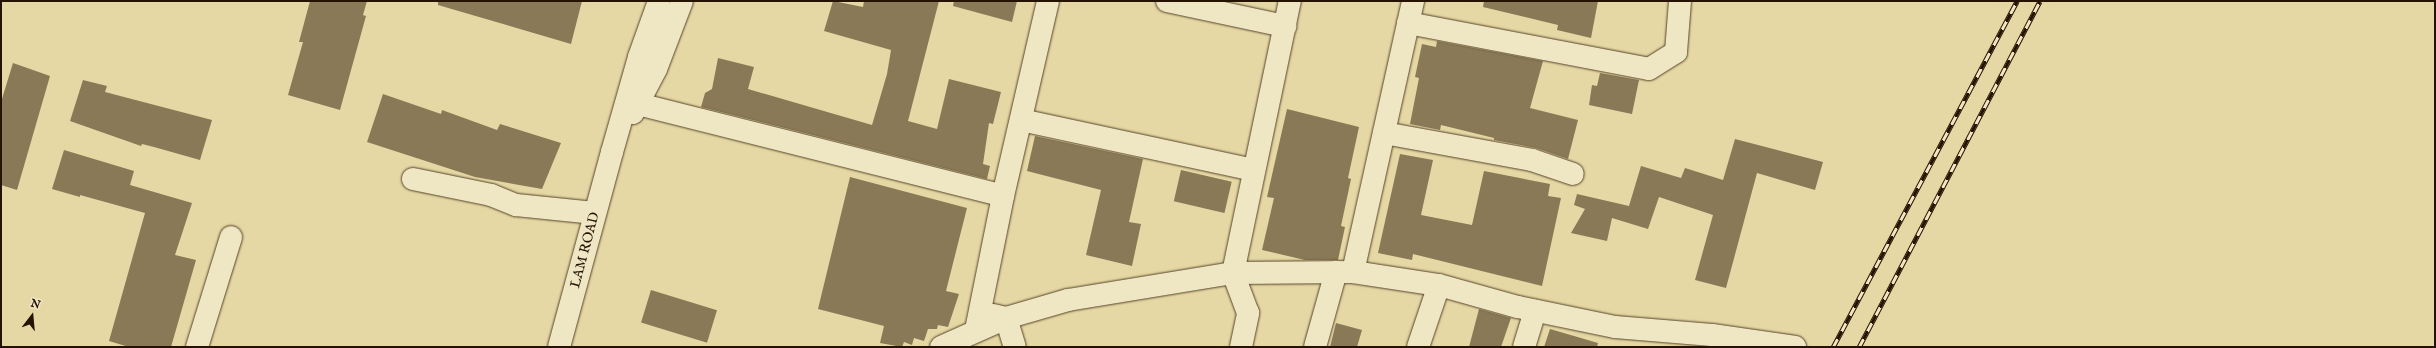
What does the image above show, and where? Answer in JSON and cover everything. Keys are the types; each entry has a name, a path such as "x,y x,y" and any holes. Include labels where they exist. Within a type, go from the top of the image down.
{"street":[{"path":"612,152 639,57 659,1"},
{"path":"612,152 656,69 682,1"},
{"path":"978,321 1003,196 1048,1"},
{"path":"1167,1 1285,26"},
{"path":"1241,347 1248,313 1233,273 1290,1"},
{"path":"1315,347 1345,272 1384,133 1413,1"},
{"path":"1408,23 1649,69 1676,52 1680,1"},
{"path":"638,104 1003,196"},
{"path":"1021,120 1254,170"},
{"path":"1384,133 1532,160 1573,174"},
{"name":"LAM ROAD","path":"559,347 612,152"},
{"path":"413,179 491,195 516,205 595,213"},
{"path":"197,347 231,237"},
{"path":"941,347 978,321 1006,318 1068,300 1233,273 1345,272 1439,285 1535,311 1615,327 1712,335 1795,347"},
{"path":"1418,347 1439,285"},
{"path":"1524,347 1535,311"},
{"path":"1006,318 1015,347"}],"building":[{"path":"310,1 367,1 363,15 366,16 340,110 288,95 303,42 299,42"},
{"path":"438,1 582,1 571,44 438,5"},
{"path":"833,1 863,7 864,1 939,1 908,121 937,129 949,79 1001,92 993,124 989,123 983,164 990,166 987,179 701,107 705,93 712,89 718,58 754,67 748,89 872,125 887,74 891,50 824,31"},
{"path":"954,1 1017,1 1012,22 953,6"},
{"path":"1484,1 1598,1 1591,38 1557,30 1558,25 1483,7"},
{"path":"1437,41 1543,61 1530,108 1578,120 1568,159 1536,148 1494,140 1494,138 1441,125 1440,130 1410,124 1419,78 1415,77 1422,44 1436,47"},
{"path":"13,63 50,76 17,190 1,185 1,102"},
{"path":"1600,73 1639,80 1632,114 1589,105 1592,85 1597,86"},
{"path":"83,80 107,86 105,92 212,120 200,160 142,144 141,146 70,121"},
{"path":"383,94 441,114 442,110 497,130 500,124 561,143 542,189 475,177 367,142"},
{"path":"1287,109 1359,127 1348,178 1351,179 1341,226 1345,227 1338,260 1305,260 1262,250 1274,198 1267,197"},
{"path":"1035,136 1143,159 1129,222 1141,224 1132,266 1086,255 1101,190 1027,171"},
{"path":"1735,139 1823,162 1815,190 1757,173 1726,288 1695,280 1713,215 1659,197 1648,229 1612,218 1607,241 1571,233 1585,209 1574,205 1577,194 1629,206 1641,166 1681,178 1685,168 1723,180"},
{"path":"64,150 134,171 130,185 192,203 175,255 196,260 171,347 129,347 109,341 145,213 52,189"},
{"path":"1400,154 1433,160 1421,215 1472,225 1484,171 1550,184 1548,196 1561,198 1542,286 1413,254 1412,260 1378,253"},
{"path":"1181,170 1232,182 1224,213 1174,201"},
{"path":"850,177 967,208 946,291 959,294 948,327 938,325 937,329 928,329 924,341 914,338 912,345 904,342 902,347 880,343 884,326 818,309"},
{"path":"651,290 717,310 707,343 641,323"},
{"path":"1479,309 1511,318 1501,347 1469,347"},
{"path":"1336,323 1362,330 1357,347 1330,347"},
{"path":"1550,329 1598,343 1597,347 1544,347"}],"railway":[{"path":"1833,347 2017,1"},
{"path":"1859,347 2040,1"}]}
